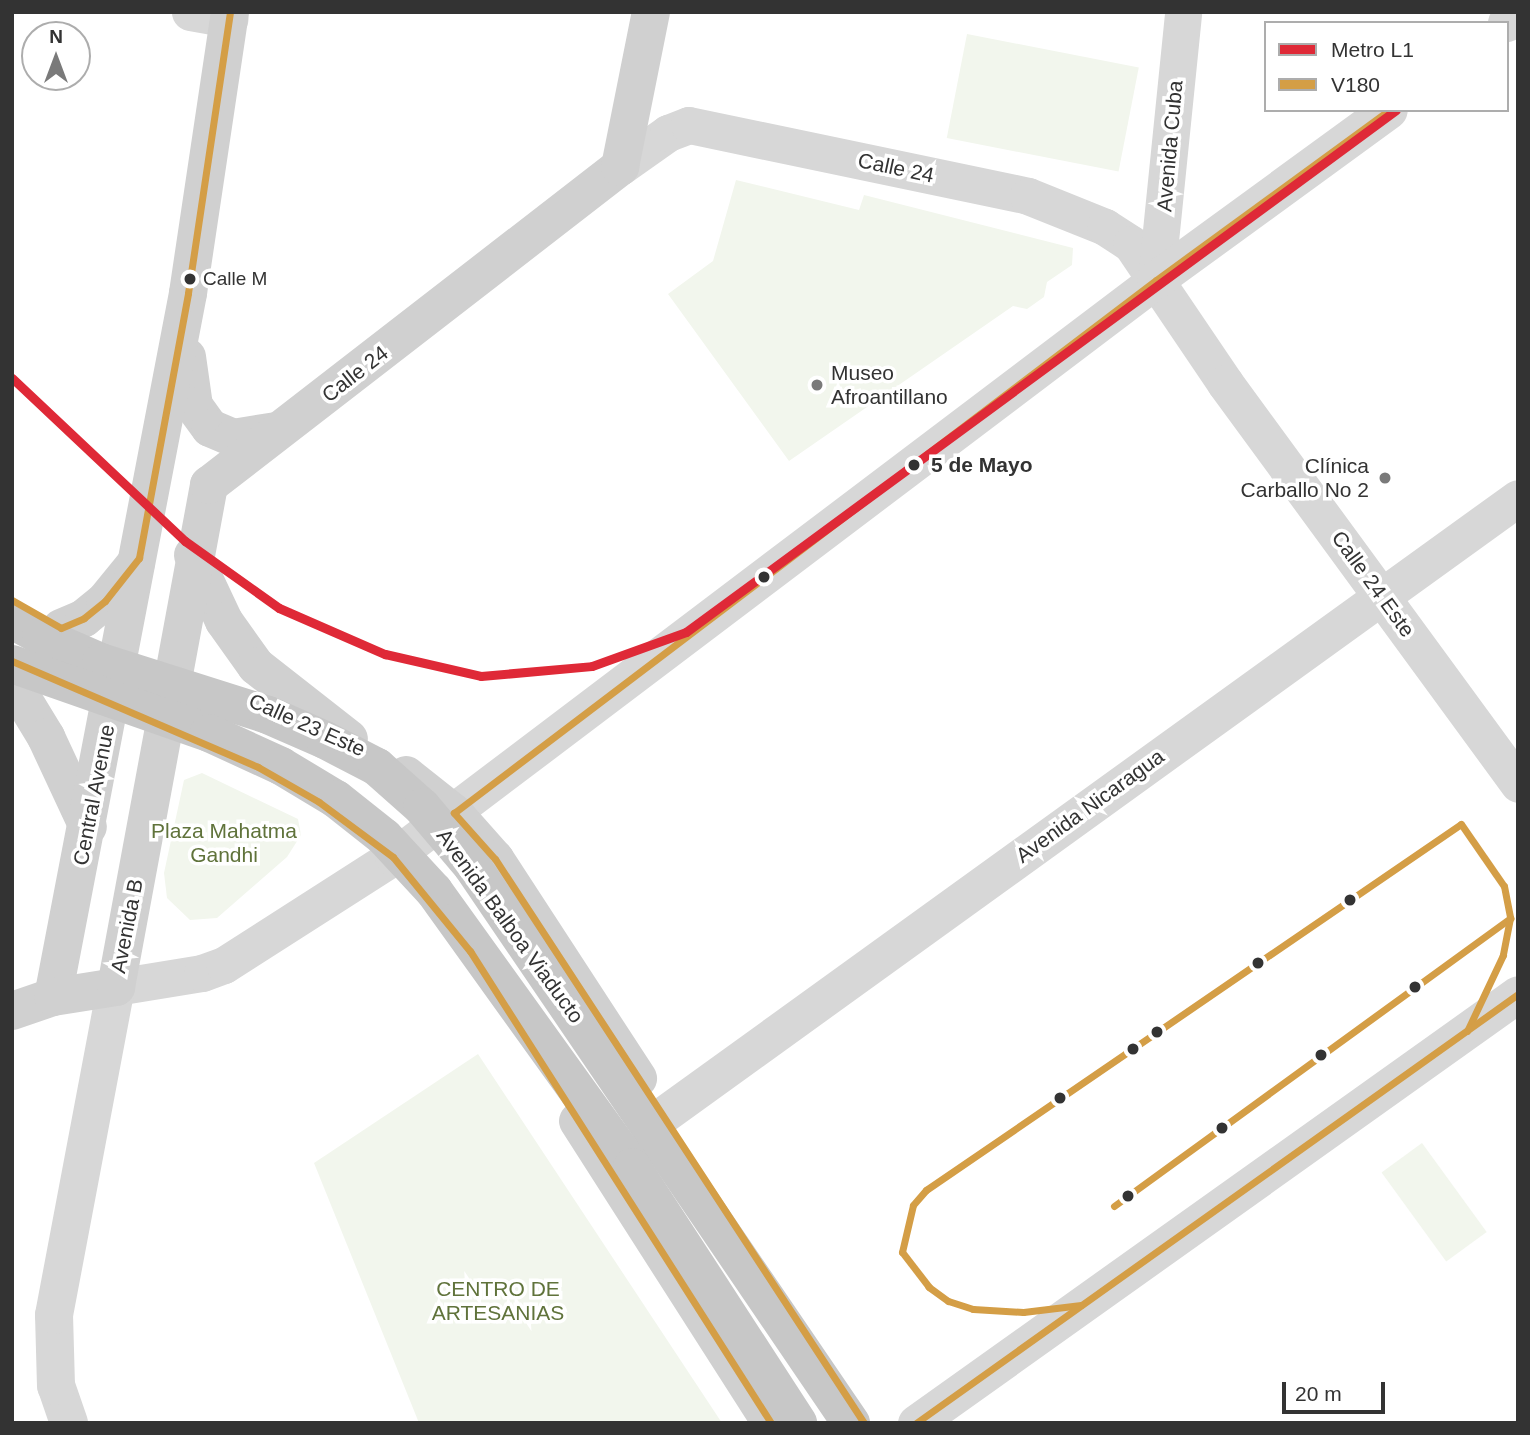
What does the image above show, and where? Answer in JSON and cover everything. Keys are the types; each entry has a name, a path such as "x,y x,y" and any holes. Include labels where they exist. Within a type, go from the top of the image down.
{"highway":[{"name":"Avenida Balboa Viaducto","path":"12,620 101,662 268,715 325,740 377,767 422,807 472,866 852,1423"},
{"name":"Avenida Balboa Viaducto","path":"12,662 209,733 281,766 336,799 384,837 434,891 632,1167 798,1423"}],"main road":[{"path":"620,167 635,111 651,12"},
{"name":"Central Avenue","path":"53,997 112,706 188,293 230,16"},
{"name":"Calle 24","path":"288,426 620,167"},
{"path":"188,293 188,380 200,417 210,428 233,439 288,426"},
{"name":"Avenida B","path":"116,987 176,671 193,555 209,485 288,426"},
{"path":"193,555 224,621 256,666 349,739"},
{"path":"61,628 84,618 105,601 139,558"},
{"name":"Calle 23 Este","path":"12,600 61,628 349,739 421,784 454,813 495,859 864,1423"},
{"path":"12,662 112,706 165,725 258,767 319,802 393,857 470,951 771,1423"},
{"path":"12,681 58,759 88,827"},
{"path":"12,1011 53,997 116,987"}],"street":[{"path":"190,12 230,16"},
{"name":"Avenida Cuba","path":"1156,280 1183,12"},
{"path":"116,987 202,973 224,965 393,857 1156,280 1386,112"},
{"name":"Calle 24","path":"620,167 668,133 689,125 730,133 1028,197 1105,227 1131,244 1156,280"},
{"name":"Calle 24 Este","path":"1156,280 1518,784"},
{"name":"Avenida Nicaragua","path":"663,1115 1518,498"},
{"name":"Avenida B","path":"69,1423 55,1386 54,1315 116,987"},
{"path":"916,1423 1518,994"}],"green space":[{"path":"967,34 1139,67 1119,171 947,138"},
{"name":"Museo Afroantillano","path":"736,180 859,210 864,195 1073,248 1072,265 1047,282 1044,297 1027,309 1013,306 789,461 668,294 713,261"},
{"name":"Plaza Mahatma Gandhi","path":"202,773 298,819 301,835 287,857 217,918 190,920 167,898 164,873 184,780"},
{"name":"CENTRO DE ARTESANIAS","path":"478,1054 722,1423 419,1423 314,1163"},
{"path":"1422,1143 1487,1232 1446,1261 1382,1172"}],"metro line":[{"name":"L1","path":"12,378 185,541 279,608 385,654 481,676 592,666 686,632 1393,112"}],"transit line":[{"name":"V180","path":"12,600 61,628 84,618 105,601 139,558 188,293 230,12"},
{"name":"V180","path":"864,1423 495,859 454,813 1156,280 1386,112"},
{"name":"V180","path":"12,661 258,767 319,802 393,857 470,951 771,1423"},
{"name":"V180","path":"1081,1305 1023,1312 973,1309 948,1301 929,1287 902,1252 913,1205 926,1190 1461,824 1504,886 1510,918 1503,955 1467,1031"},
{"name":"V180","path":"1114,1206 1510,918"},
{"name":"V180","path":"916,1423 1518,994"}],"place":[{"name":"Calle M","path":"190,279"},
{"name":"Museo Afroantillano","path":"817,385"},
{"name":"5 de Mayo","path":"914,465"},
{"name":"Clínica Carballo No 2","path":"1385,478"}]}
